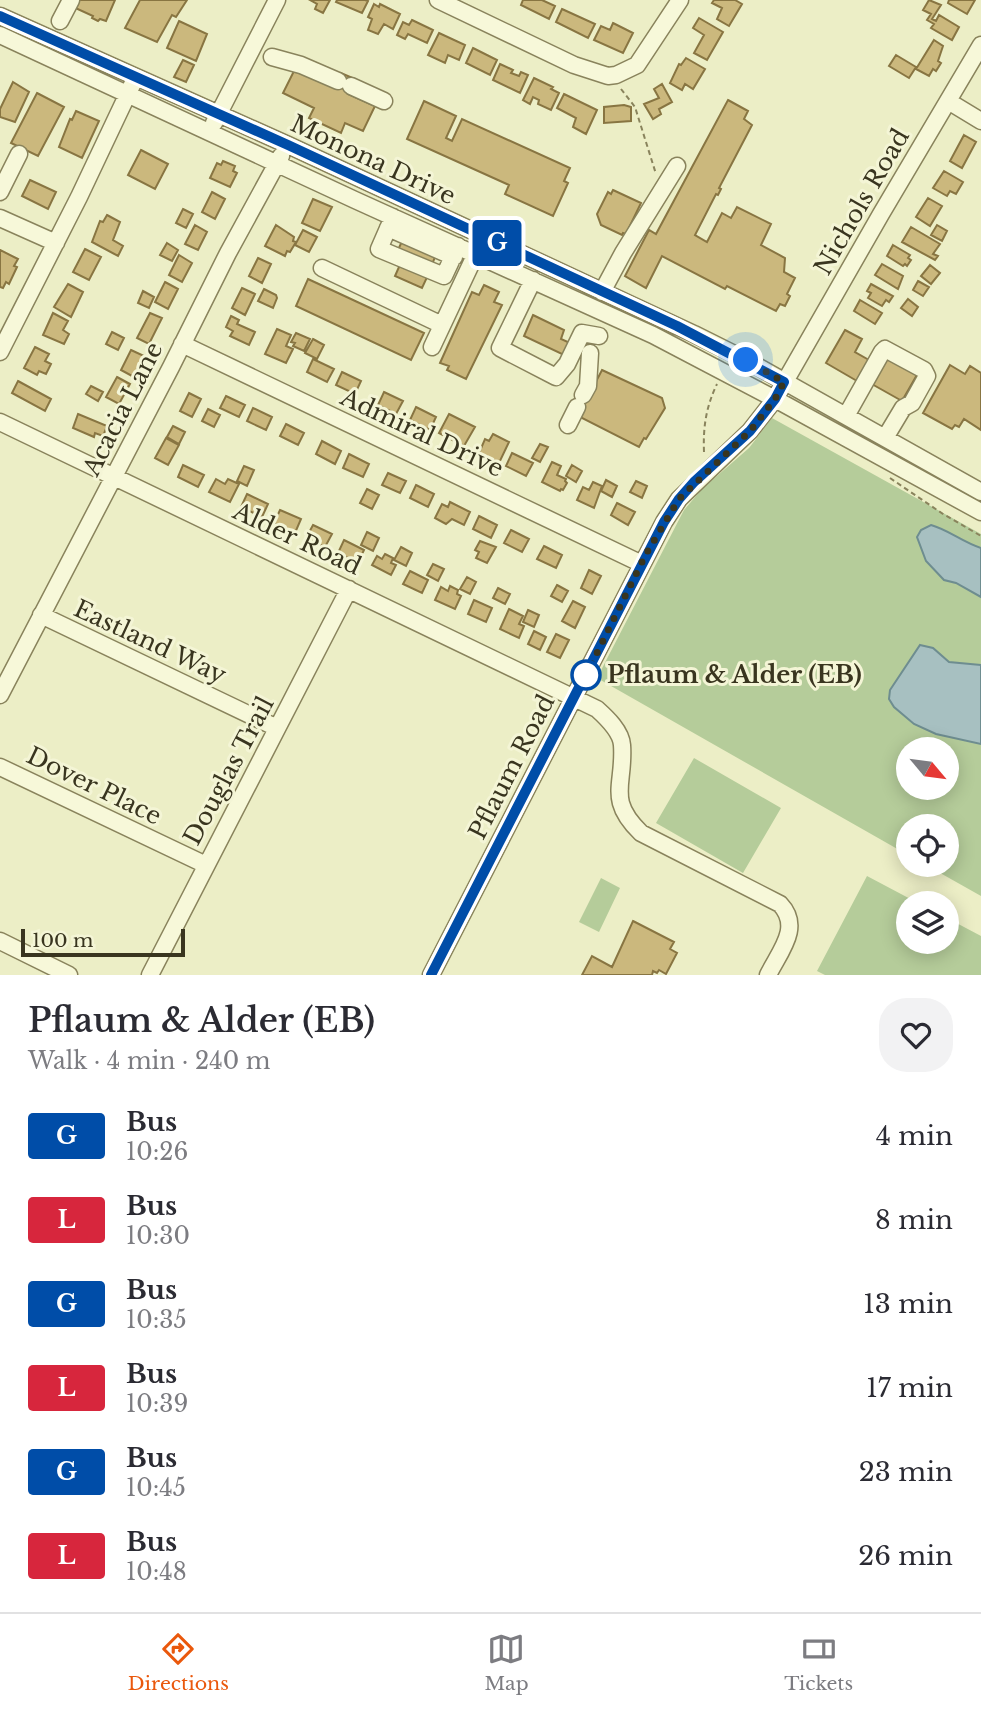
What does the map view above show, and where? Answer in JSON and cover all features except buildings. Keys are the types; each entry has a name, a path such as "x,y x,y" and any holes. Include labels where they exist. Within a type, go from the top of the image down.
{"street":[{"path":"61,21 71,0"},
{"path":"210,131 277,0"},
{"path":"448,2 574,65 608,76 637,65 647,54 680,0"},
{"name":"Monona Drive","path":"0,16 288,145 367,175 484,237 694,334 981,492"},
{"name":"Monona Drive","path":"0,35 355,200 391,223 456,252 476,254 653,335 981,512"},
{"name":"Nichols Road","path":"784,382 981,46"},
{"path":"272,57 301,65 384,100"},
{"path":"0,352 57,243 136,78"},
{"path":"948,102 981,121"},
{"name":"Acacia Lane","path":"0,695 288,145"},
{"path":"0,192 19,154"},
{"path":"602,292 677,166"},
{"path":"355,200 367,175"},
{"path":"0,218 57,243"},
{"path":"391,223 379,249 444,276 456,252"},
{"path":"432,347 484,237"},
{"path":"322,268 442,325"},
{"path":"533,280 500,348 556,377 567,364 582,333 599,336"},
{"name":"Admiral Drive","path":"182,344 642,564"},
{"path":"846,416 886,349 924,370 927,376 912,403 903,408 885,438"},
{"path":"568,425 588,386 590,353"},
{"name":"Pflaum Road","path":"430,975 642,564 679,499 750,431 775,399 784,382"},
{"name":"Alder Road","path":"0,422 575,696 597,709 611,721 622,742 618,793 627,819 641,833 780,904 789,914 790,927 768,975"},
{"name":"Douglas Trail","path":"150,975 349,589"},
{"name":"Eastland Way","path":"41,615 278,728"},
{"name":"Dover Place","path":"0,767 206,865"},
{"path":"0,941 69,975"}],"path":[{"path":"621,73 623,93 635,107 661,192"},
{"path":"704,453 704,423 718,380"}],"green space":[{"path":"772,418 981,534 981,896 947,877 959,877 959,814 896,814 896,848 597,678 684,510 702,489 749,448"},
{"path":"694,758 781,808 743,873 656,823"},
{"path":"867,876 896,891 896,954 959,954 959,924 981,936 981,975 825,975 817,971"},
{"path":"601,878 620,888 599,932 579,922"}],"water":[{"path":"931,525 981,548 981,597 956,583 944,580 926,561 917,537 921,530"},
{"path":"920,645 933,648 949,662 981,665 981,744 936,734 914,724 894,707 889,699 890,690"}],"bus line":[{"name":"G","path":"0,16 288,145 677,326 784,382 764,415 694,482 664,522 431,975"}],"place":[{"name":"Pflaum & Alder (EB)","path":"586,675"}],"route":[{"path":"586,675 646,554 679,499 750,431 764,415 784,382 746,360"}]}
